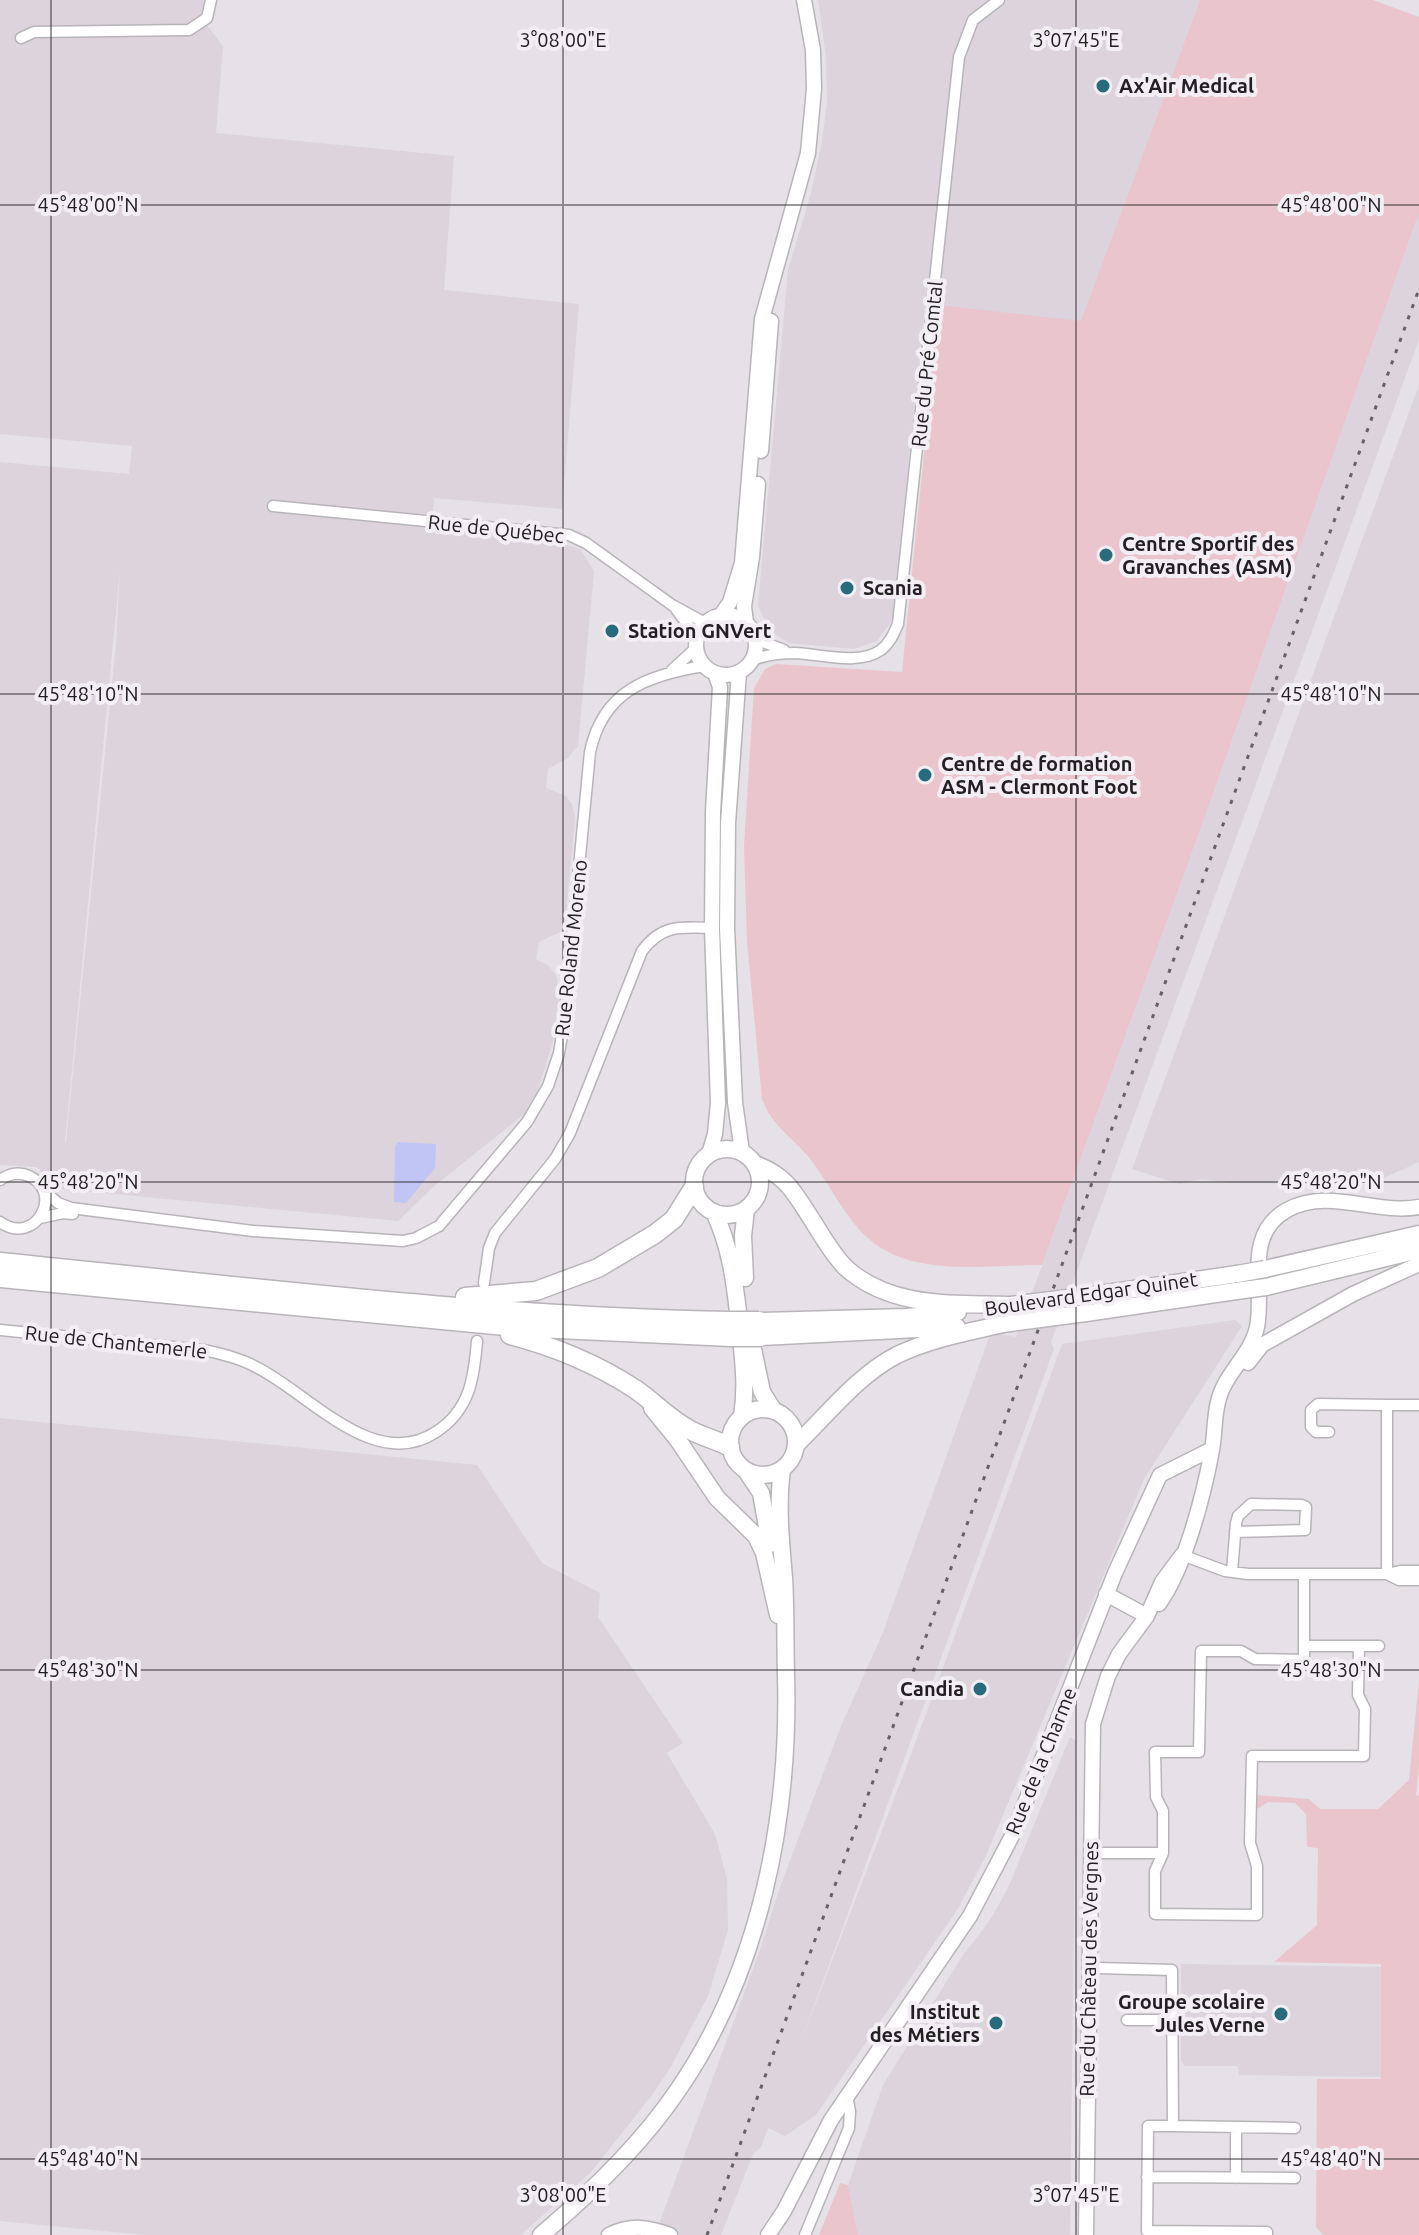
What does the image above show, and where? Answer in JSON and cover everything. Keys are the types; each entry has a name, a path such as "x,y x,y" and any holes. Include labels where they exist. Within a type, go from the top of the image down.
{"highway":[{"path":"327,1294 417,1293 463,1297 536,1291 598,1268 655,1234 674,1219 694,1187"},
{"path":"0,1262 730,1329"},
{"path":"0,1278 577,1331 760,1329"},
{"path":"441,1320 544,1344 576,1355 639,1392 692,1431 730,1447"}],"main road":[{"path":"721,615 730,602 742,563 761,333 776,264 808,153 814,89 813,50 804,0"},
{"path":"709,669 731,675 752,660 755,639 746,623 744,606 752,557 776,264"},
{"path":"746,623 730,615 721,615 705,623 696,642 720,687 713,812 712,928 718,1103 715,1134 709,1154 697,1168 694,1187 698,1198 714,1212 726,1237 733,1264 746,1390 742,1416 732,1430 730,1447 733,1457 761,1493 783,1632"},
{"path":"739,672 728,823 727,928 735,1102 742,1152"},
{"path":"709,1154 731,1149 742,1152 755,1164 774,1171 787,1181 832,1252 867,1284 909,1300 1011,1305"},
{"path":"714,1212 736,1214 753,1202 760,1183 755,1164"},
{"path":"1182,1555 1203,1496 1218,1401 1251,1343 1256,1328 1257,1256 1268,1227 1295,1206 1329,1200 1388,1208 1419,1207"},
{"path":"746,1209 743,1263 756,1373 762,1392 774,1411 791,1424 796,1445 794,1455 782,1470 765,1476 747,1472"},
{"name":"Boulevard Edgar Quinet","path":"1265,1278 1419,1234"},
{"name":"Boulevard Edgar Quinet","path":"760,1329 907,1317 1237,1282 1419,1250"},
{"path":"1217,1419 1236,1378 1262,1345 1353,1294 1419,1264"},
{"name":"Boulevard Edgar Quinet","path":"1003,1324 1086,1313 1237,1282"},
{"path":"796,1445 882,1364 946,1337 1003,1324"},
{"path":"760,1329 1003,1324"},
{"path":"639,1392 678,1440 717,1498 756,1536 764,1553 783,1632"},
{"path":"742,1416 763,1409 774,1411"},
{"name":"Rue de la Charme","path":"768,2235 784,2211 831,2120 970,1916 1013,1834 1106,1594 1160,1475 1212,1449"},
{"path":"541,2235 622,2159 678,2090 709,2040 731,1993 764,1890 782,1795 786,1738 784,1582 778,1513 782,1470"},
{"name":"Rue du Château des Vergnes","path":"1086,2235 1098,1703 1119,1654 1147,1616 1162,1582 1182,1555"},
{"path":"1106,1594 1147,1616"},
{"name":"Rue du Château des Vergnes","path":"1094,1853 1097,1968 1094,2235"},
{"path":"609,2235 634,2227 655,2229 670,2235"}],"street":[{"path":"21,38 34,32 189,30 207,18 211,0"},
{"name":"Rue du Pré Comtal","path":"752,660 793,653 870,655 881,650 898,624 959,57 973,20 999,0"},
{"name":"Rue de Québec","path":"273,506 569,535 586,543 672,605 705,623"},
{"name":"Rue de Québec","path":"672,605 696,642"},
{"name":"Rue du Pré Comtal","path":"755,639 793,653"},
{"path":"670,671 696,642"},
{"path":"670,671 709,669"},
{"name":"Rue Roland Moreno","path":"109,1214 253,1231 389,1241 416,1238 439,1226 527,1122 548,1086 559,1053 564,1023 587,778 594,734 608,708 622,695 670,671"},
{"path":"484,1283 489,1248 495,1233 555,1159 570,1133 642,951 652,938 664,930 712,928"},
{"path":"0,1180 9,1175 24,1174 32,1177 63,1206 109,1214"},
{"path":"40,1218 45,1205 43,1190"},
{"path":"0,1222 20,1229 40,1218 63,1213 109,1214"},
{"name":"Rue de Chantemerle","path":"0,1330 204,1350 229,1356 285,1383 366,1438 397,1443 430,1436 455,1417 465,1403 474,1377 477,1341"},
{"path":"1329,1432 1316,1432 1311,1427 1311,1410 1318,1404 1419,1405"},
{"path":"1387,1405 1387,1574"},
{"path":"1232,1572 1235,1532 1238,1516 1251,1504 1306,1507 1305,1530 1235,1532"},
{"path":"1182,1555 1232,1572 1387,1574 1419,1571"},
{"path":"1304,1574 1304,1660 1255,1659 1241,1651 1201,1651 1199,1752 1155,1752 1156,1797 1163,1811 1163,1853 1155,1871 1155,1914 1257,1915 1257,1866 1250,1843 1252,1756 1364,1756 1365,1709 1358,1695 1359,1646"},
{"path":"1387,1574 1399,1580 1419,1580"},
{"path":"1304,1646 1379,1646"},
{"path":"1094,1853 1163,1853"},
{"path":"1097,1968 1172,1970 1173,2126"},
{"path":"1127,2020 1172,2020"},
{"path":"805,2235 849,2128 847,2096"},
{"path":"1267,2235 1267,2232 1147,2231 1148,2126 1295,2128"},
{"path":"1236,2127 1236,2178"},
{"path":"1147,2177 1295,2178"}],"shaded area":[{"path":"0,0 204,0 203,20 223,46 216,133 454,156 444,290 579,304 562,509 434,498 432,529 565,544 581,550 594,571 578,746 568,758 548,769 546,788 566,796 572,804 575,818 565,925 560,932 539,942 536,959 549,966 557,977 556,1032 538,1090 523,1115 433,1187 398,1221 61,1189 36,1167 0,1165 0,462 129,474 132,446 0,434","holes":["120,570 116,644 66,1143"]},
{"path":"818,0 1200,0 1081,322 925,304 892,621 877,641 854,649 788,643 769,630 758,605 788,270 811,193 827,103 826,57"},
{"name":"Centre Sportif des Gravanches (ASM)","path":"1200,0 1373,0 1419,17 1419,213 1042,1265 952,1267 907,1260 887,1251 861,1231 811,1160 772,1118 762,1099 747,942 744,846 754,688 765,669 776,664 902,672 939,305 1081,321"},
{"path":"1419,213 1419,340 1051,1342 1054,1349 799,2047 909,1760 1062,1344 1235,1320 1242,1326 1144,1479 985,1858 957,1910 816,2115 785,2136 768,2128 761,2147 753,2154 721,2235 655,2235 760,1950 780,1887 841,1726 882,1635 991,1332 1016,1337"},
{"path":"1419,385 1419,1162 1377,1181 1351,1184 1231,1183 1202,1179 1179,1184 1132,1169"},
{"path":"0,1418 477,1465 542,1563 600,1593 598,1617 683,1743 667,1753 715,1834 727,1879 728,1930 708,1996 669,2070 591,2172 521,2235 145,2235 0,2221"},
{"path":"1419,1681 1416,1795 1419,1796 1419,2235 1323,2235 1316,2227 1317,2079 1381,2079 1381,1964 1274,1962 1317,1925 1318,1848 1307,1847 1306,1814 1295,1803 1268,1802 1257,1809 1256,1795 1309,1799 1320,1809 1378,1809 1409,1780"},
{"name":"Institut des Métiers","path":"1070,1737 1076,1741 1070,2235 858,2235 848,2185 883,2085 1008,1888"},
{"name":"Groupe scolaire Jules Verne","path":"1181,1964 1381,1967 1381,2077 1239,2075 1238,2066 1185,2066 1181,2062"},
{"path":"840,2183 848,2185 858,2235 819,2235"}],"water":[{"path":"398,1142 436,1144 435,1168 406,1203 394,1202 395,1147"}],"railway":[{"path":"707,2235 1419,289"}],"place":[{"name":"Ax'Air Medical","path":"1103,86"},
{"name":"Centre Sportif des Gravanches (ASM)","path":"1106,555"},
{"name":"Scania","path":"847,588"},
{"name":"Station GNVert","path":"612,631"},
{"name":"Centre de formation ASM - Clermont Foot","path":"925,775"},
{"name":"Candia","path":"980,1689"},
{"name":"Groupe scolaire Jules Verne","path":"1281,2014"},
{"name":"Institut des Métiers","path":"996,2023"}]}
